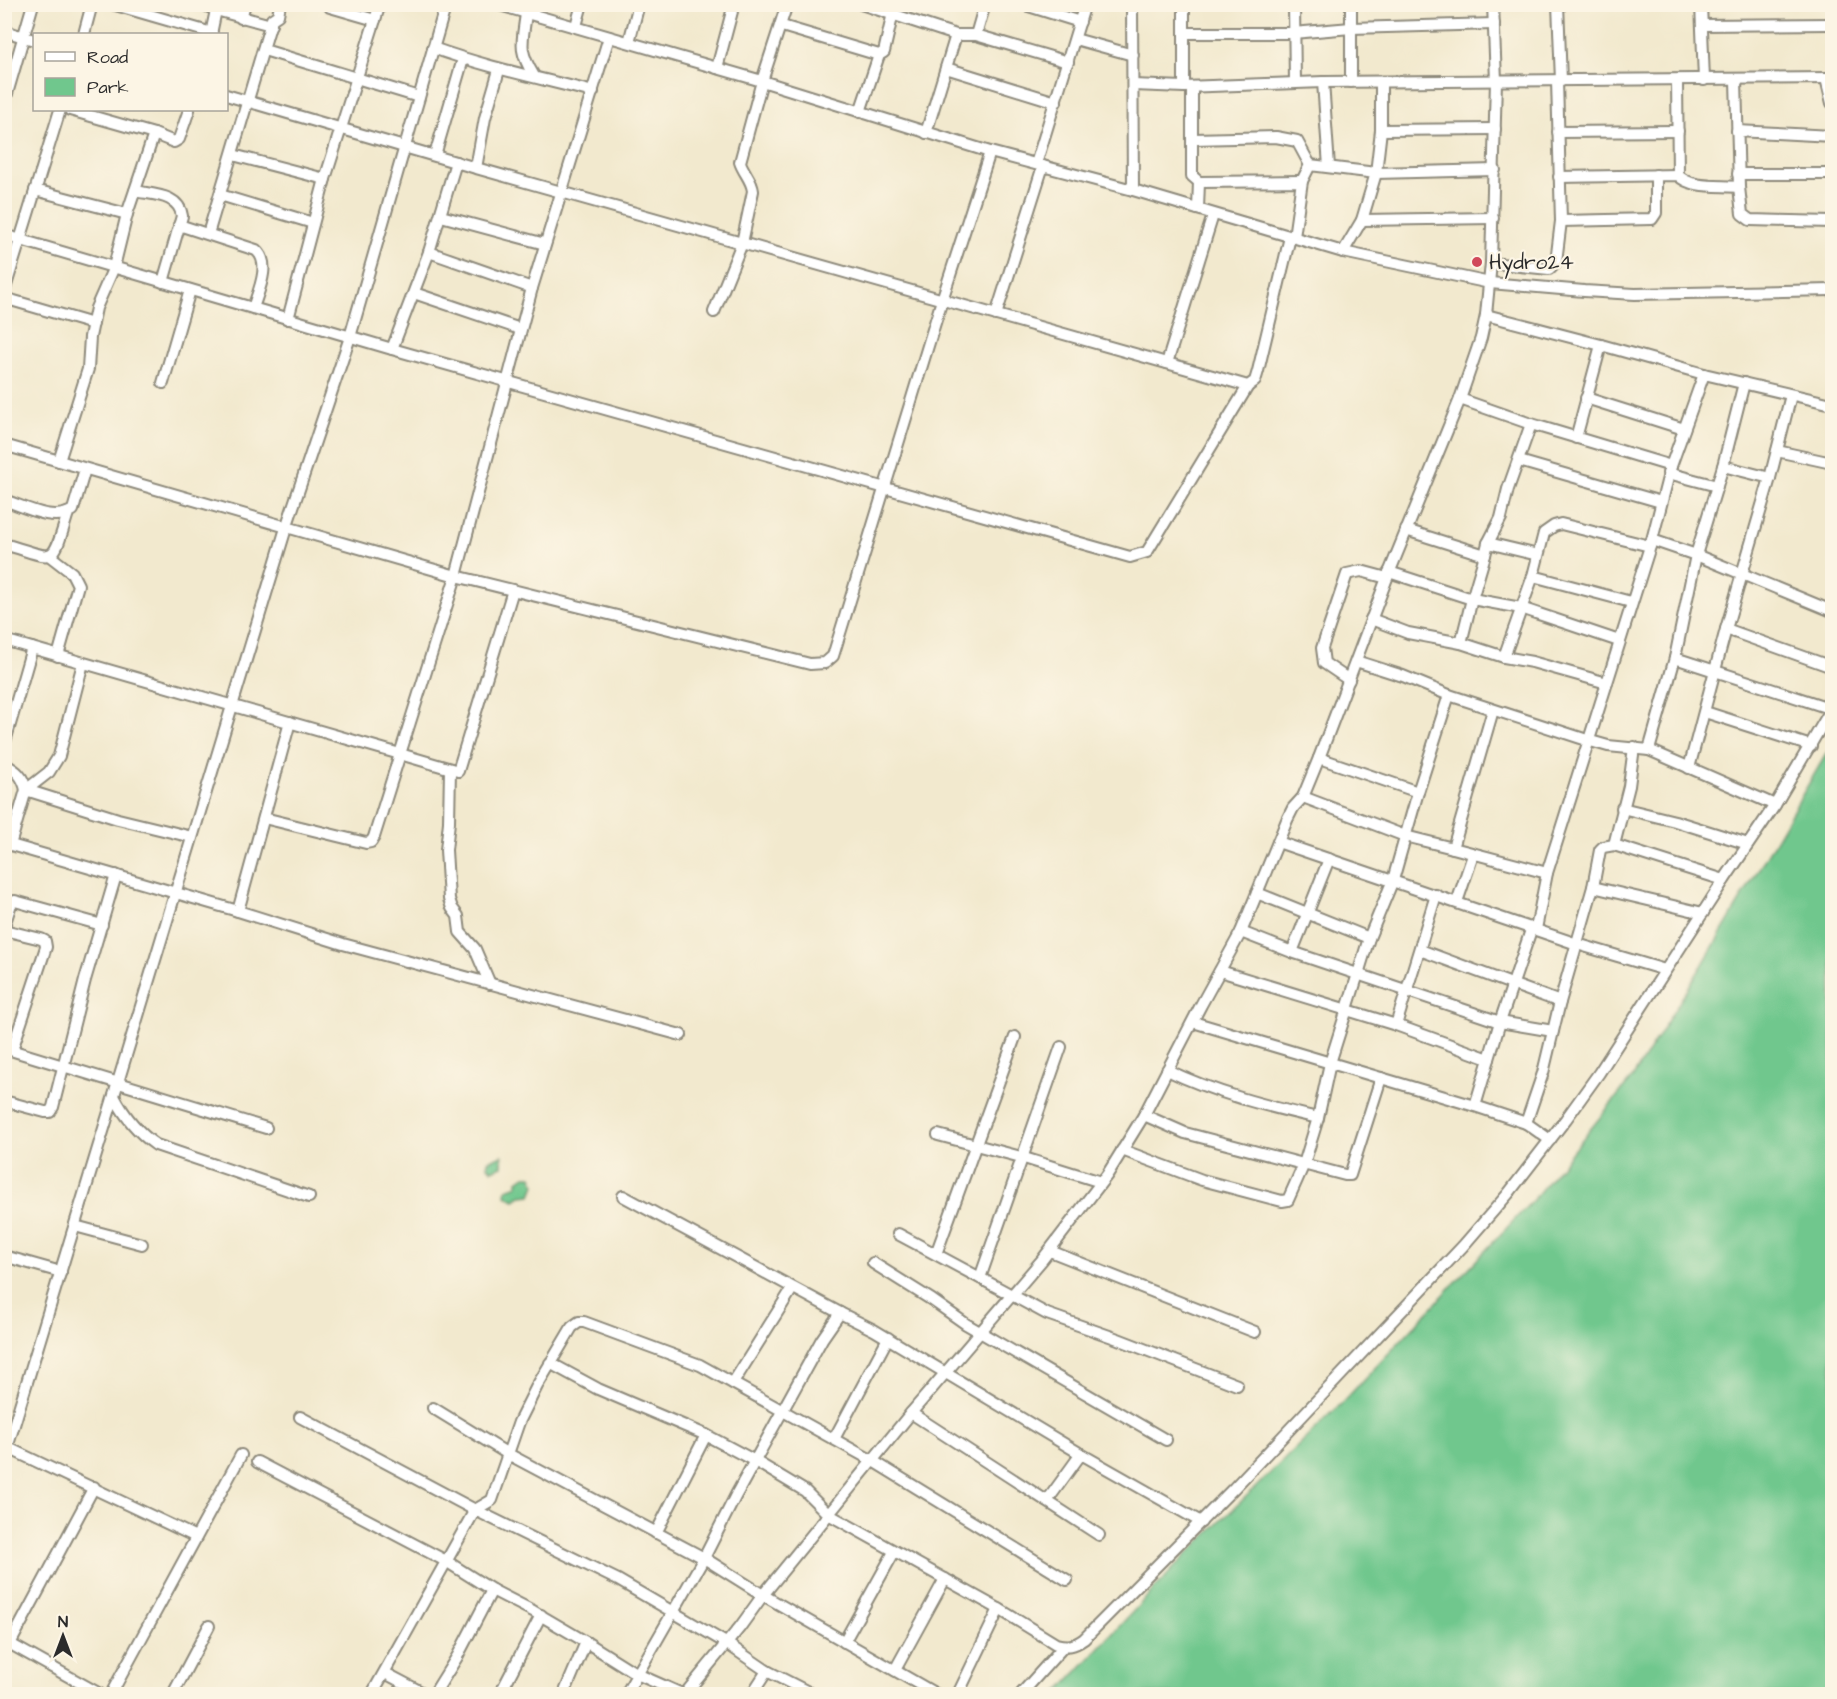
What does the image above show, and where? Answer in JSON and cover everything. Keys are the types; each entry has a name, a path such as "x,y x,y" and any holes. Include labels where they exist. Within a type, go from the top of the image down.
{"street":[{"path":"4,104 29,38 33,4"},
{"path":"84,33 93,4"},
{"path":"112,4 208,33"},
{"path":"202,4 241,18 271,25"},
{"path":"241,18 245,4"},
{"path":"208,234 272,19 278,15 280,4"},
{"path":"288,318 325,179 380,4"},
{"path":"196,1537 93,1487 6,1450 286,528 350,337 446,4"},
{"path":"496,4 762,81 990,153 1133,190 1343,252 1490,283 1627,294 1833,290"},
{"path":"576,27 582,4"},
{"path":"628,42 639,4"},
{"path":"717,68 734,4"},
{"path":"714,312 742,243 753,185 742,170 740,162 762,81 782,26 787,4"},
{"path":"861,4 893,9 956,35 976,35 1068,62"},
{"path":"976,35 985,4"},
{"path":"1022,4 1080,22"},
{"path":"996,315 1085,4"},
{"path":"1132,4 1133,190"},
{"path":"1184,4 1184,33 1193,139 1192,176 1199,182 1302,181"},
{"path":"1294,4 1295,82"},
{"path":"1351,4 1351,82"},
{"path":"257,1462 446,1561 492,1590 541,1615 637,1674 684,1695 911,1413 1050,1251 1101,1182 1144,1115 1241,932 1293,808 1303,797 1319,758 1388,575 1460,399 1486,315 1490,283 1495,170 1496,81 1493,4"},
{"path":"1491,263 1549,269 1556,262 1561,221 1558,4"},
{"path":"1701,4 1704,80"},
{"path":"330,7 375,20"},
{"path":"860,112 879,55 884,52 893,9"},
{"path":"211,33 216,10"},
{"path":"526,14 522,50 523,57 534,76"},
{"path":"1184,33 1293,33 1351,28 1494,24"},
{"path":"1702,25 1833,24"},
{"path":"782,26 879,55"},
{"path":"4,31 29,38"},
{"path":"926,133 956,35"},
{"path":"264,818 366,843 371,842 456,576 520,329 609,37"},
{"path":"1075,39 1133,55"},
{"path":"433,48 499,70 534,76 593,92"},
{"path":"264,50 419,97"},
{"path":"435,155 463,59"},
{"path":"946,68 1056,102"},
{"path":"476,168 485,118 499,70"},
{"path":"1133,85 1188,87 1295,82 1829,78 1833,103"},
{"path":"1677,80 1678,175"},
{"path":"1736,80 1738,174 1742,214 1750,220 1833,222"},
{"path":"1323,82 1329,167"},
{"path":"1343,252 1362,220 1376,173 1381,130 1381,83"},
{"path":"228,96 1248,386"},
{"path":"4,291 60,111"},
{"path":"78,111 108,115 174,142 179,139 189,111"},
{"path":"1381,130 1495,129"},
{"path":"1558,132 1677,131"},
{"path":"1737,131 1833,135"},
{"path":"59,461 88,369 90,336 96,308 114,267 127,214 154,134"},
{"path":"1193,139 1284,137 1297,141 1310,165"},
{"path":"4,445 456,576 810,664 825,663 833,656 942,300 990,153"},
{"path":"233,155 325,179"},
{"path":"392,349 429,252 456,162"},
{"path":"1310,165 1376,173 1495,170"},
{"path":"4,235 350,337 1130,558 1147,552 1248,386 1255,381 1292,237 1302,181 1310,165"},
{"path":"1738,174 1833,174"},
{"path":"1561,221 1652,219 1656,213 1656,175"},
{"path":"1559,177 1678,175 1691,183 1739,187"},
{"path":"1198,209 1199,182"},
{"path":"35,190 127,214"},
{"path":"135,191 172,199 181,209 182,216 163,282"},
{"path":"220,195 313,223"},
{"path":"1167,363 1213,215"},
{"path":"441,216 545,244"},
{"path":"1362,220 1493,218"},
{"path":"179,225 261,253 264,267 253,308"},
{"path":"429,252 532,288"},
{"path":"163,382 190,290"},
{"path":"414,293 520,329"},
{"path":"4,298 93,324"},
{"path":"1486,315 1704,374 1833,404"},
{"path":"1576,438 1601,345"},
{"path":"1475,1106 1512,985 1534,928 1547,873 1587,740 1651,543 1669,470 1704,374"},
{"path":"1649,750 1675,658 1696,555 1723,466 1744,383"},
{"path":"1689,768 1791,395"},
{"path":"1586,398 1684,429"},
{"path":"1460,399 1717,486"},
{"path":"1461,643 1488,543 1501,518 1508,489 1531,424"},
{"path":"1777,451 1833,463"},
{"path":"1519,461 1661,502"},
{"path":"1723,466 1770,478"},
{"path":"4,500 55,515 68,513 74,510 85,469"},
{"path":"50,556 56,551 68,513"},
{"path":"1504,657 1533,576 1544,533 1561,524 1696,555 1833,611"},
{"path":"1406,530 1485,555"},
{"path":"1488,543 1538,555"},
{"path":"4,544 42,556 50,556 72,573 78,585 58,656"},
{"path":"1349,680 1324,663 1322,648 1347,574 1361,571 1388,575 1472,599 1521,608 1619,641"},
{"path":"1533,576 1631,602"},
{"path":"4,640 459,771 513,590"},
{"path":"1371,620 1408,633 1461,643 1504,657 1532,662 1607,683"},
{"path":"1726,629 1833,667"},
{"path":"4,746 32,648"},
{"path":"550,1363 598,1389 706,1435 755,1461 805,1491 828,1514 999,1609 1056,1644 1074,1645 1084,1639 1201,1522 1463,1246 1508,1194 1599,1073 1775,805 1832,709 1675,658"},
{"path":"1356,661 1403,676 1449,695 1587,740 1608,746 1649,750 1775,805"},
{"path":"83,663 59,756 49,772 26,790 7,844 343,944 681,1035"},
{"path":"1122,1150 1202,1180 1282,1202 1288,1200 1304,1164 1318,1118 1330,1063 1369,938 1393,880 1449,695"},
{"path":"1453,848 1493,710"},
{"path":"1705,712 1811,746"},
{"path":"238,911 290,722"},
{"path":"1614,844 1629,786 1634,747"},
{"path":"1319,758 1418,792"},
{"path":"4,764 23,778 26,790"},
{"path":"450,769 446,850 449,898 458,916 460,932 475,949 490,984"},
{"path":"26,790 118,819 192,837"},
{"path":"1303,797 1405,836 1547,873"},
{"path":"1622,808 1675,821 1748,844"},
{"path":"1278,842 1577,944 1665,970"},
{"path":"1526,1123 1543,1073 1560,1002 1593,887 1600,850 1608,844 1614,844 1724,880"},
{"path":"1457,902 1473,855"},
{"path":"1292,952 1329,859"},
{"path":"4,1101 50,1112 53,1107 116,875"},
{"path":"1593,887 1702,913"},
{"path":"1257,892 1369,938"},
{"path":"1396,1025 1436,895"},
{"path":"102,925 15,901 11,904 4,928 41,939 45,941 46,946 8,1049 266,1128"},
{"path":"1241,932 1406,992 1500,1022 1553,1031"},
{"path":"1420,950 1560,1002"},
{"path":"1220,971 1396,1025 1489,1059"},
{"path":"1193,1022 1475,1106 1526,1123 1550,1140"},
{"path":"936,1254 1015,1037"},
{"path":"980,1278 993,1247 1021,1157 1061,1047"},
{"path":"1167,1070 1197,1084 1230,1095 1318,1118"},
{"path":"1144,1115 1185,1133 1350,1175 1381,1078"},
{"path":"114,1096 124,1114 140,1134 156,1145 309,1197"},
{"path":"938,1135 1021,1157 1101,1182"},
{"path":"623,1196 888,1338 1081,1454 1201,1522"},
{"path":"75,1226 142,1244"},
{"path":"898,1234 1047,1314 1237,1385"},
{"path":"1050,1251 1255,1332"},
{"path":"4,1256 61,1272"},
{"path":"873,1263 966,1324 1166,1440"},
{"path":"733,1383 792,1288"},
{"path":"626,1695 704,1558 822,1339 840,1313"},
{"path":"372,1695 475,1510 492,1500 519,1422 550,1363 572,1327 579,1322 700,1365 873,1461 1067,1580"},
{"path":"834,1439 888,1338"},
{"path":"433,1408 508,1454 704,1558 763,1595 936,1695"},
{"path":"911,1413 1099,1534"},
{"path":"300,1417 475,1510 618,1580 726,1643 767,1671 812,1695"},
{"path":"656,1533 706,1435"},
{"path":"1047,1501 1081,1454"},
{"path":"111,1695 241,1455"},
{"path":"93,1487 8,1643 99,1695"},
{"path":"844,1642 894,1552"},
{"path":"896,1670 945,1579"},
{"path":"434,1695 492,1590"},
{"path":"958,1695 999,1609"},
{"path":"500,1695 541,1615"},
{"path":"173,1695 209,1626"},
{"path":"564,1695 586,1642"},
{"path":"1021,1695 1064,1646"},
{"path":"752,1695 767,1671"},
{"path":"385,1672 425,1695"}],"green space":[{"path":"1832,744 1832,1694 1056,1694 1184,1557 1341,1404 1532,1201 1632,1078 1703,964"},
{"path":"502,1155 502,1166 492,1170 488,1166 488,1161"},
{"path":"525,1176 532,1176 535,1185 531,1195 521,1196 515,1200 506,1195 507,1189 518,1185 518,1181"}],"place":[{"name":"Hydro24","path":"1477,262"}]}
